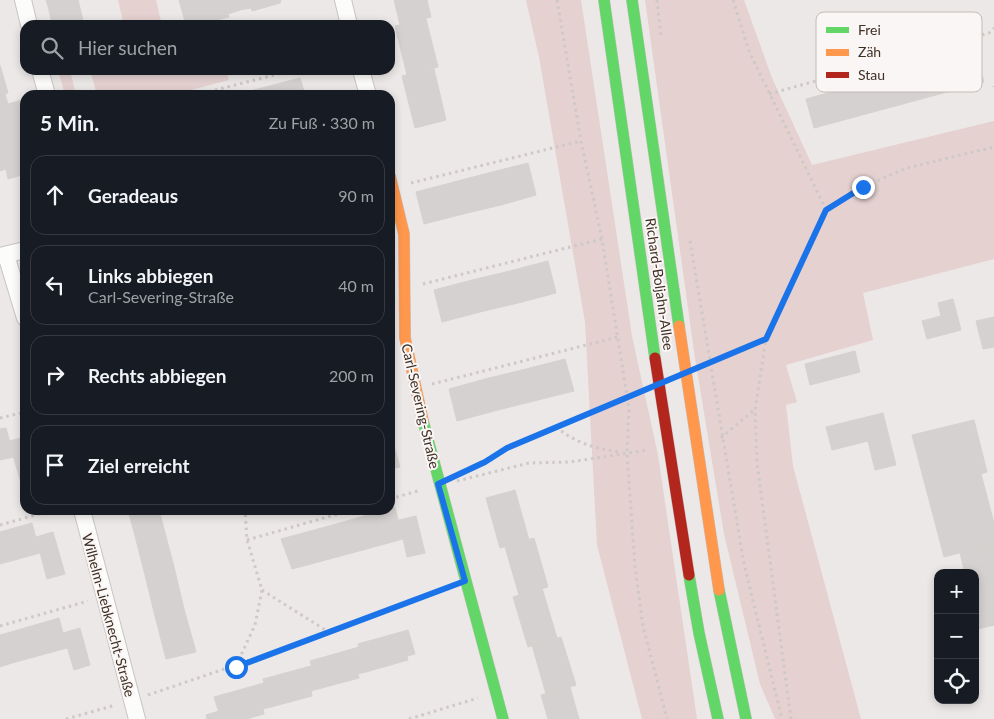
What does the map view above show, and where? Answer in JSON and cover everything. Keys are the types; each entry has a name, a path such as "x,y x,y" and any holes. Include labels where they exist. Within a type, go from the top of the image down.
{"main road":[{"name":"Richard-Boljahn-Allee","path":"604,0 668,446 699,633 718,719"},
{"name":"Richard-Boljahn-Allee","path":"632,0 706,514 724,620 746,719"},
{"name":"Carl-Severing-Straße","path":"395,194 404,234 405,338 414,388 438,484 504,719"}],"street":[{"path":"23,0 28,20"},
{"path":"343,0 348,20"},
{"path":"41,75 45,90"},
{"path":"362,75 367,90"},
{"path":"20,251 3,256 20,304"},
{"name":"Wilhelm-Liebknecht-Straße","path":"83,515 137,719"}],"path":[{"path":"556,0 581,141 602,239 618,337 629,409 627,453 635,566 643,626 667,719"},
{"path":"656,0 662,47"},
{"path":"733,0 749,51 826,210"},
{"path":"982,35 990,32 994,28"},
{"path":"216,90 274,75"},
{"path":"769,94 816,81"},
{"path":"395,180 581,141"},
{"path":"791,719 757,463 755,410 766,339 826,210 863,187 906,168 994,147"},
{"path":"689,235 708,338 722,437 744,564 782,719"},
{"path":"405,290 426,283 602,239"},
{"path":"414,388 618,337"},
{"path":"438,484 485,462 507,448 766,339"},
{"path":"722,437 755,410"},
{"path":"0,418 20,413"},
{"path":"556,427 568,437 595,449 627,453"},
{"path":"395,497 438,484 530,463 570,462 627,453"},
{"path":"0,525 35,515"},
{"path":"236,667 255,625 262,590 247,540 245,515"},
{"path":"247,540 334,515"},
{"path":"66,719 236,667 465,581"},
{"path":"262,590 330,633"},
{"path":"0,626 104,596"},
{"path":"409,719 496,693"}],"shaded area":[{"path":"118,0 156,0 161,20 123,20"},
{"path":"526,0 581,0 632,336 658,455 697,719 642,719 597,545 585,322 539,57"},
{"path":"645,0 744,0 772,78 812,165 994,121 994,259 863,293 873,340 786,365 797,402 786,405 793,466 861,719 775,719 760,684 724,534 695,358"},
{"path":"59,75 71,75 75,90 64,90"},
{"path":"91,75 228,75 229,80 191,90 96,90"}],"building":[{"path":"46,0 70,0 48,6"},
{"path":"70,0 78,0 81,12 51,19 48,6"},
{"path":"179,0 238,0 240,10 228,14 229,17 216,20 185,20"},
{"path":"238,0 281,0 280,3 252,11 251,8 240,10"},
{"path":"394,0 427,0 431,17 400,25"},
{"path":"81,12 83,20 51,20"},
{"path":"426,19 438,67 407,75 395,26"},
{"path":"0,65 8,93 5,94 8,104 20,100 20,175 8,179 6,169 0,171"},
{"path":"434,69 446,120 415,128 402,76"},
{"path":"300,78 304,90 254,90"},
{"path":"831,92 947,92 814,128 806,99"},
{"path":"528,163 536,195 501,205 492,172"},
{"path":"492,172 501,205 463,214 454,182"},
{"path":"454,182 463,214 424,224 416,192"},
{"path":"548,261 556,293 518,303 510,271"},
{"path":"510,271 518,303 480,312 472,280"},
{"path":"472,280 480,312 442,322 434,290"},
{"path":"953,299 961,330 927,339 922,321 941,316 938,303"},
{"path":"994,317 994,347 983,349 976,321"},
{"path":"855,351 860,372 810,385 805,364"},
{"path":"565,359 574,391 534,401 526,369"},
{"path":"526,369 534,401 498,410 489,378"},
{"path":"489,378 498,410 457,421 449,389"},
{"path":"883,413 896,465 875,470 868,441 832,450 826,427"},
{"path":"974,420 987,472 981,474 994,523 994,544 944,557 912,435"},
{"path":"6,428 14,457 0,460 0,429"},
{"path":"20,438 20,480 9,441"},
{"path":"395,450 400,467 395,468"},
{"path":"515,490 529,540 500,548 486,498"},
{"path":"395,507 403,539 348,554 340,523 368,515 395,515"},
{"path":"129,515 160,515 163,525 134,532"},
{"path":"416,516 425,553 407,557 399,520"},
{"path":"32,523 40,553 0,564 0,532"},
{"path":"340,523 348,554 292,569 281,539"},
{"path":"163,525 174,567 145,575 134,532"},
{"path":"53,532 65,574 47,579 36,537"},
{"path":"534,538 548,587 519,595 505,547"},
{"path":"994,544 994,569 989,546"},
{"path":"989,546 994,569 994,625 979,629 979,569 964,569 960,553"},
{"path":"174,567 184,609 155,616 145,575"},
{"path":"542,588 557,638 528,647 513,597"},
{"path":"184,609 196,652 166,659 155,616"},
{"path":"59,618 67,648 12,663 4,634"},
{"path":"80,628 90,665 74,670 63,633"},
{"path":"408,630 415,654 407,656 408,660 366,672 358,644"},
{"path":"4,634 12,663 0,667 0,635"},
{"path":"561,637 576,685 546,694 532,645"},
{"path":"359,647 366,672 358,674 359,678 318,689 310,661"},
{"path":"311,666 318,689 311,691 312,696 271,707 263,679"},
{"path":"264,683 271,707 263,709 264,714 246,719 221,719 214,697"},
{"path":"570,687 579,719 548,719 541,695"},
{"path":"219,711 221,719 207,719 206,715"}],"traffic: fast":[{"path":"604,0 655,358"},
{"path":"632,0 679,326"},
{"path":"423,421 503,719"},
{"path":"689,575 699,633 718,719"},
{"path":"719,590 746,719"}],"traffic: slow":[{"path":"395,197 404,234 405,338 423,421"},
{"path":"679,326 719,590"}],"traffic: jam":[{"path":"655,358 689,575"}],"route":[{"path":"236,667 465,581 438,484 485,462 507,448 766,339 826,210 863,187"}]}
